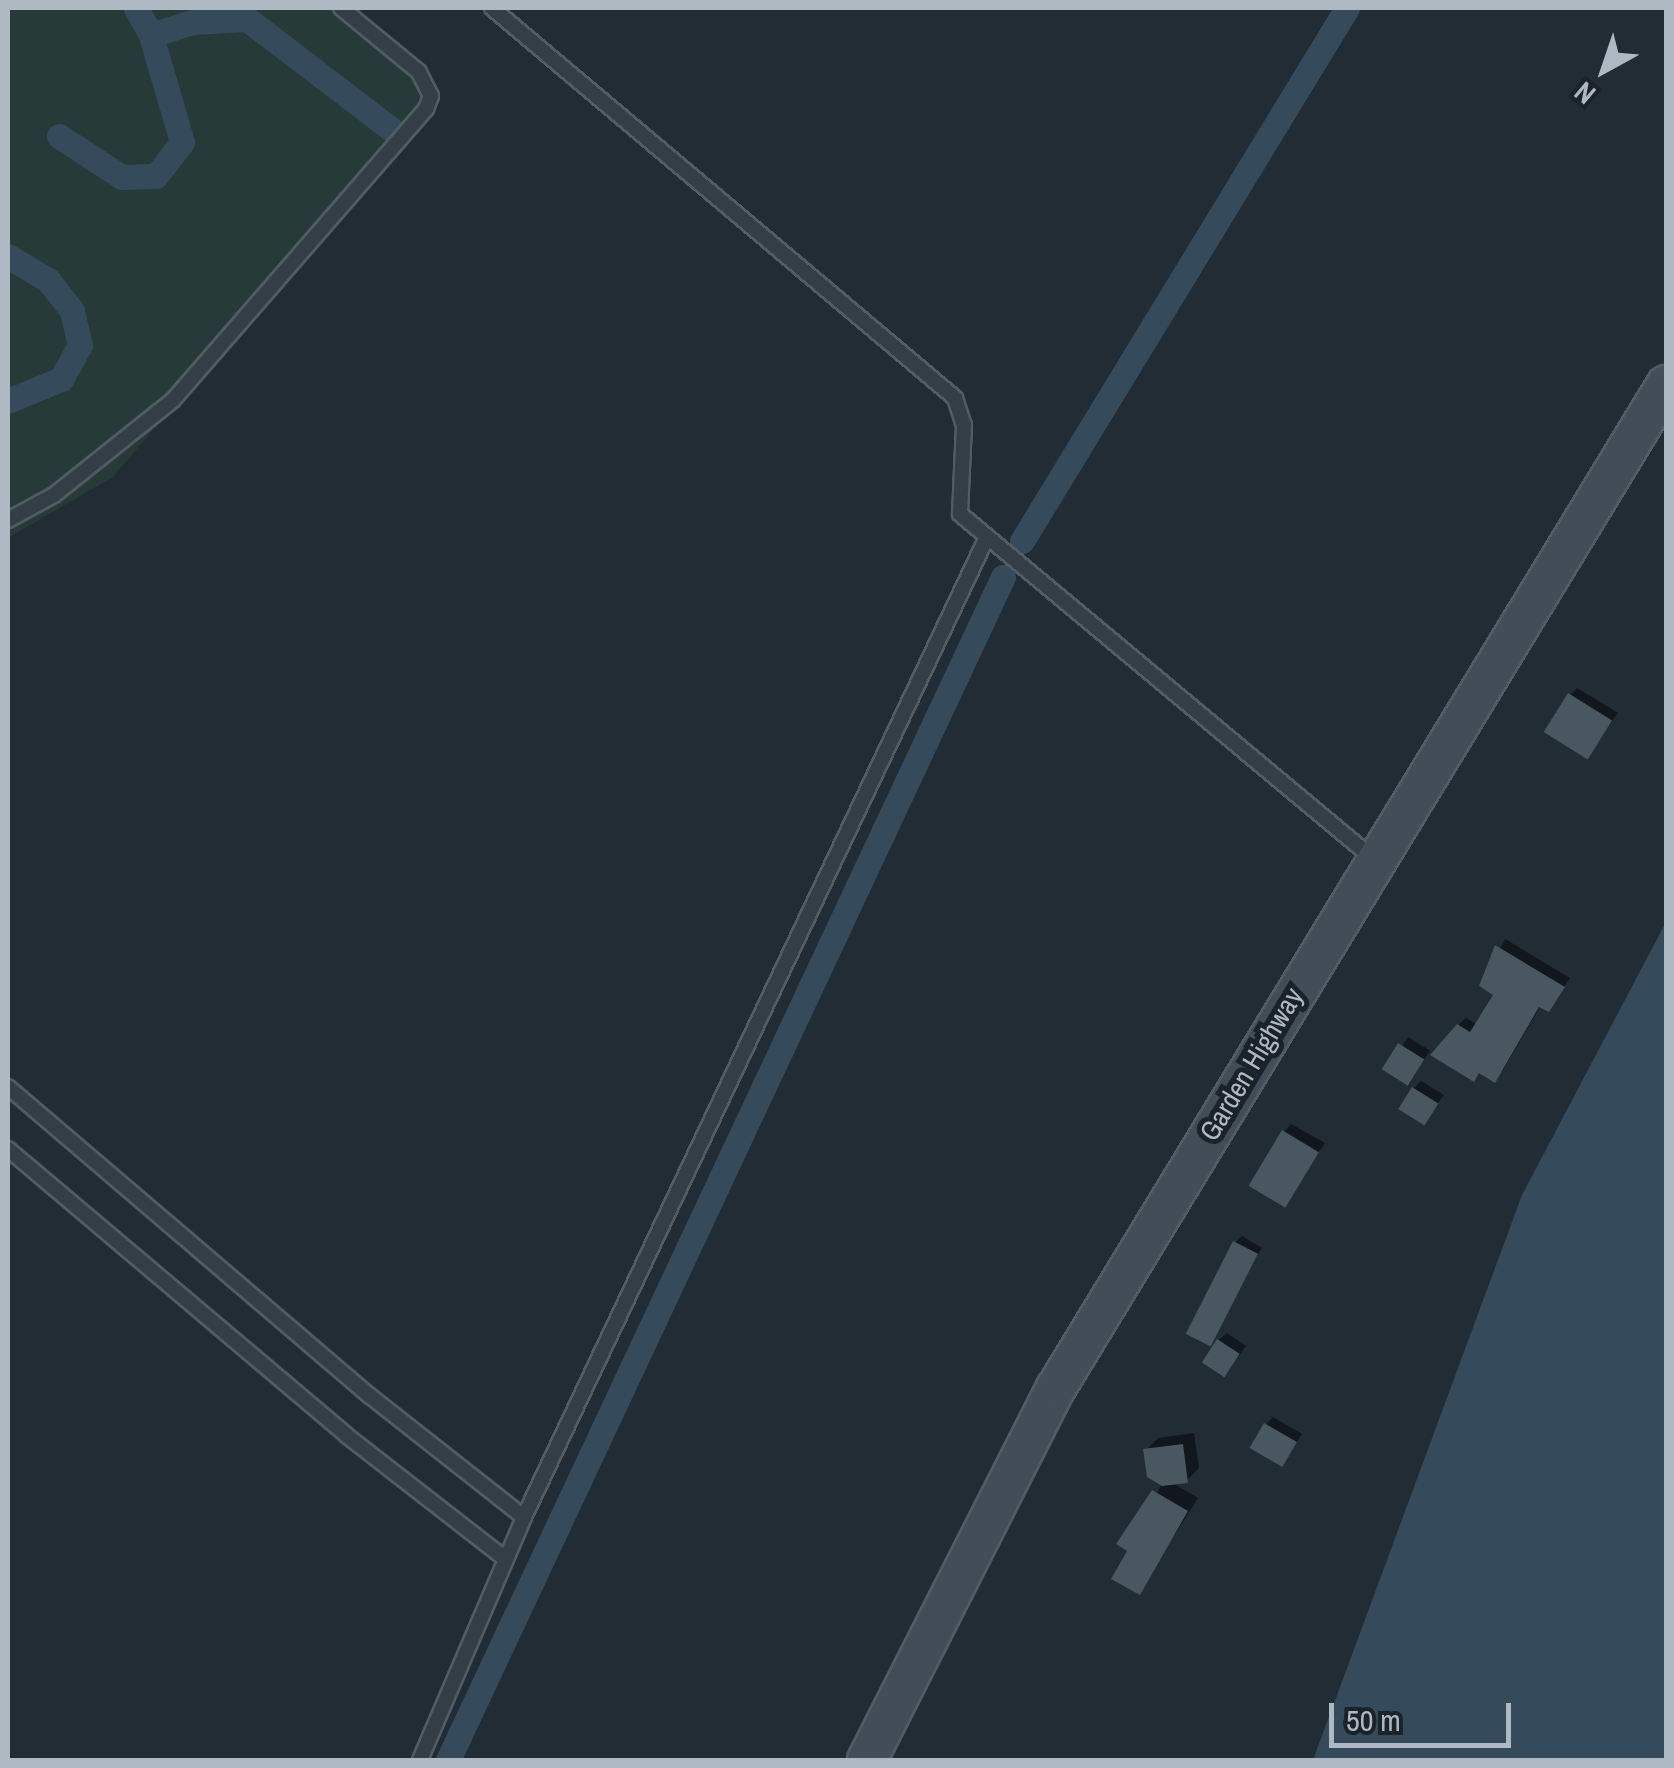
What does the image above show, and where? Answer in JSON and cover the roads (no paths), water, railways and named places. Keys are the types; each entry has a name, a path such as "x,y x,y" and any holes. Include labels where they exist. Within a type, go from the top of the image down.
{"main road":[{"name":"Garden Highway","path":"868,1760 1056,1388 1666,384"}],"lane":[{"path":"8,520 54,495 174,400 426,109 430,96 419,72 340,8"},
{"path":"492,8 955,398 964,425 960,514 1376,860"},
{"path":"420,1760 524,1517 987,537"},
{"path":"8,1087 370,1396 524,1517"},
{"path":"8,1149 346,1435 505,1559"}],"water":[{"path":"1666,922 1666,1760 1313,1760 1522,1195"}],"waterway":[{"path":"136,8 151,35 192,22 247,19 391,129"},
{"path":"1022,541 1347,8"},
{"path":"59,136 122,177 156,176 182,142 151,35"},
{"path":"8,256 48,280 72,311 80,345 61,379 8,401"},
{"path":"448,1760 1003,577"}]}
